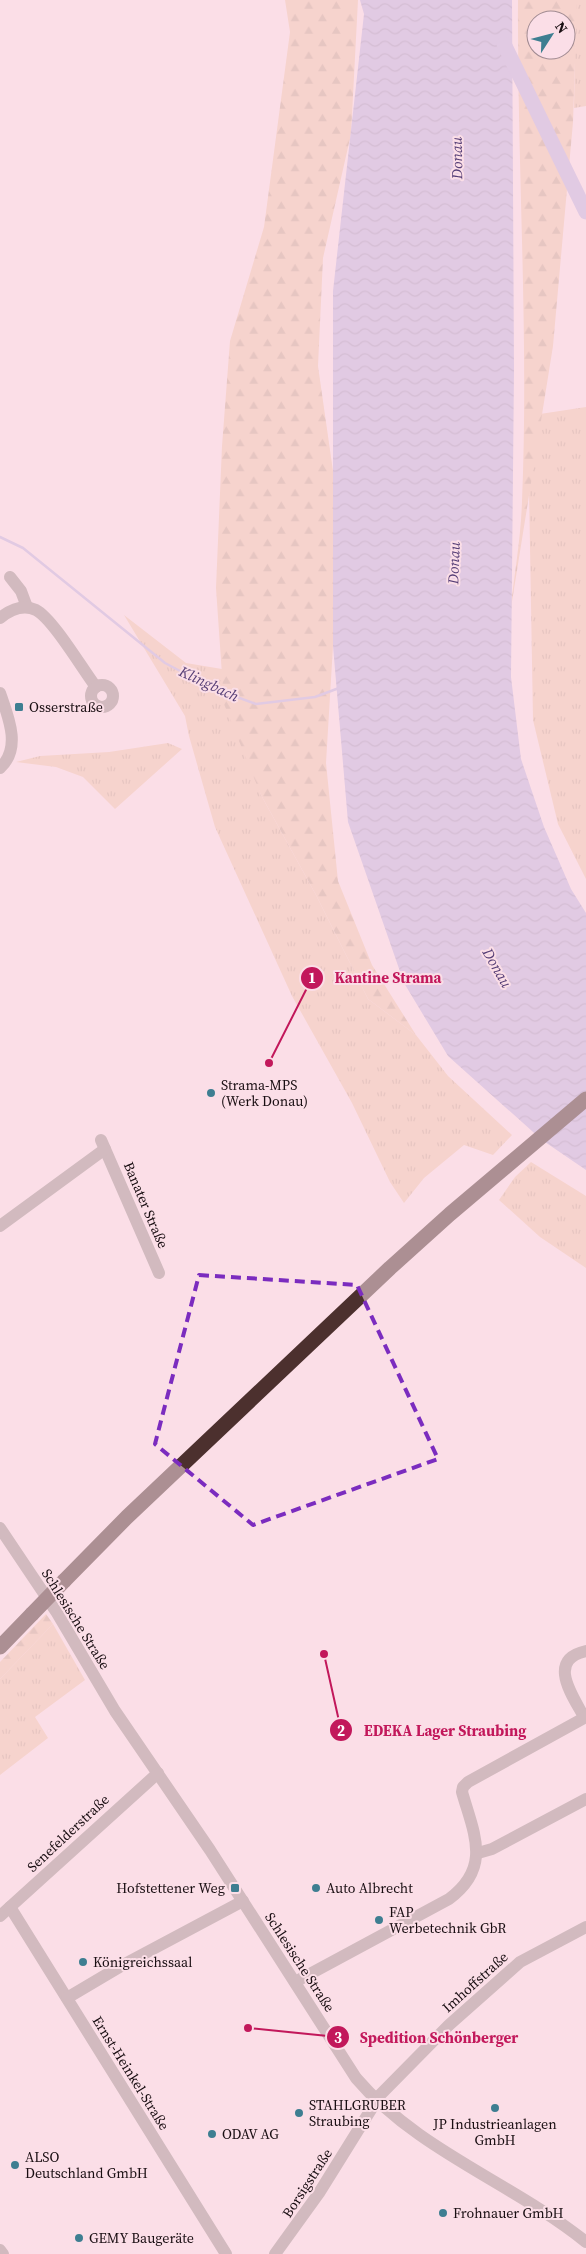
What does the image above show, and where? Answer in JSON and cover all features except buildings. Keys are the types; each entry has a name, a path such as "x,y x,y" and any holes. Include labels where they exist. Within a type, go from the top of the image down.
{"highway":[{"path":"0,1647 170,1476 390,1268 481,1186 586,1099"}],"street":[{"path":"10,577 21,591 27,607"},
{"path":"0,618 20,607 36,610 43,616 96,687"},
{"path":"0,693 10,725 12,741 10,756 0,768"},
{"name":"Banater Straße","path":"0,1226 103,1144 159,1273"},
{"name":"Schlesische Straße","path":"0,1528 57,1613 115,1711 243,1901 356,2078 376,2100 417,2133 509,2189 586,2242"},
{"path":"294,1982 450,1899 465,1884 476,1863 478,1853 462,1792 463,1787 468,1782 585,1717 564,1678 566,1664 574,1655 586,1651"},
{"name":"Senefelderstraße","path":"0,1916 158,1773"},
{"path":"478,1853 492,1850 586,1799"},
{"path":"66,1998 121,1966 243,1901"},
{"name":"Ernst-Heinkel-Straße","path":"10,1907 226,2254"},
{"name":"Imhoffstraße","path":"376,2100 449,2025 520,1962 586,1927"},
{"name":"Borsigstraße","path":"275,2254 319,2193 376,2100"},
{"path":"0,2250 3,2254"}],"highlighted area":[{"path":"199,1275 357,1285 438,1459 253,1525 155,1444"}],"green space":[{"path":"285,0 358,0 351,134 323,258 318,366 333,471 333,646 326,763 338,881 372,965 416,1035 368,999 316,895 261,795 224,704 216,588 222,446 230,341 264,227 290,32"},
{"path":"518,0 576,0 577,2 576,32 576,10 526,10 526,60 575,60 573,122 553,346 510,614 522,501 524,313"},
{"path":"576,0 586,0 586,106 574,108 576,60"},
{"path":"586,407 586,879 558,824 533,720 529,489 540,414"},
{"path":"124,615 186,663 222,669 261,795 316,895 368,999 416,1035 448,1076 512,1135 493,1155 464,1145 424,1178 404,1203 390,1182 352,1103 292,996 215,827 185,716"},
{"path":"168,743 182,749 115,809 83,777 56,767 16,762 40,756 109,752"},
{"path":"531,1162 586,1196 586,1268 540,1237 499,1200 515,1177"},
{"path":"46,1614 53,1624 0,1679 0,1662"},
{"path":"53,1624 85,1680 35,1717 48,1738 0,1775 0,1679"}],"water":[{"name":"Donau","path":"360,0 512,0 514,370 511,677 521,759 544,827 571,889 586,913 586,1170 542,1140 448,1056 404,983 348,822 333,646 333,291 364,14"}],"waterway":[{"path":"504,44 586,212"},
{"name":"Klingbach","path":"0,537 23,548 165,663 210,687 256,704 315,697 339,688"}],"place":[{"name":"Osserstraße","path":"19,707"},
{"name":"Kantine Strama","path":"269,1063"},
{"name":"Strama-MPS (Werk Donau)","path":"211,1093"},
{"name":"EDEKA Lager Straubing","path":"324,1654"},
{"name":"Hofstettener Weg","path":"235,1888"},
{"name":"Auto Albrecht","path":"316,1888"},
{"name":"FAP Werbetechnik GbR","path":"379,1920"},
{"name":"Königreichssaal","path":"83,1962"},
{"name":"Spedition Schönberger","path":"248,2028"},
{"name":"JP Industrieanlagen GmbH","path":"495,2108"},
{"name":"STAHLGRUBER Straubing","path":"299,2113"},
{"name":"ODAV AG","path":"212,2134"},
{"name":"ALSO Deutschland GmbH","path":"15,2165"},
{"name":"Frohnauer GmbH","path":"443,2213"},
{"name":"GEMY Baugeräte","path":"79,2238"}]}
